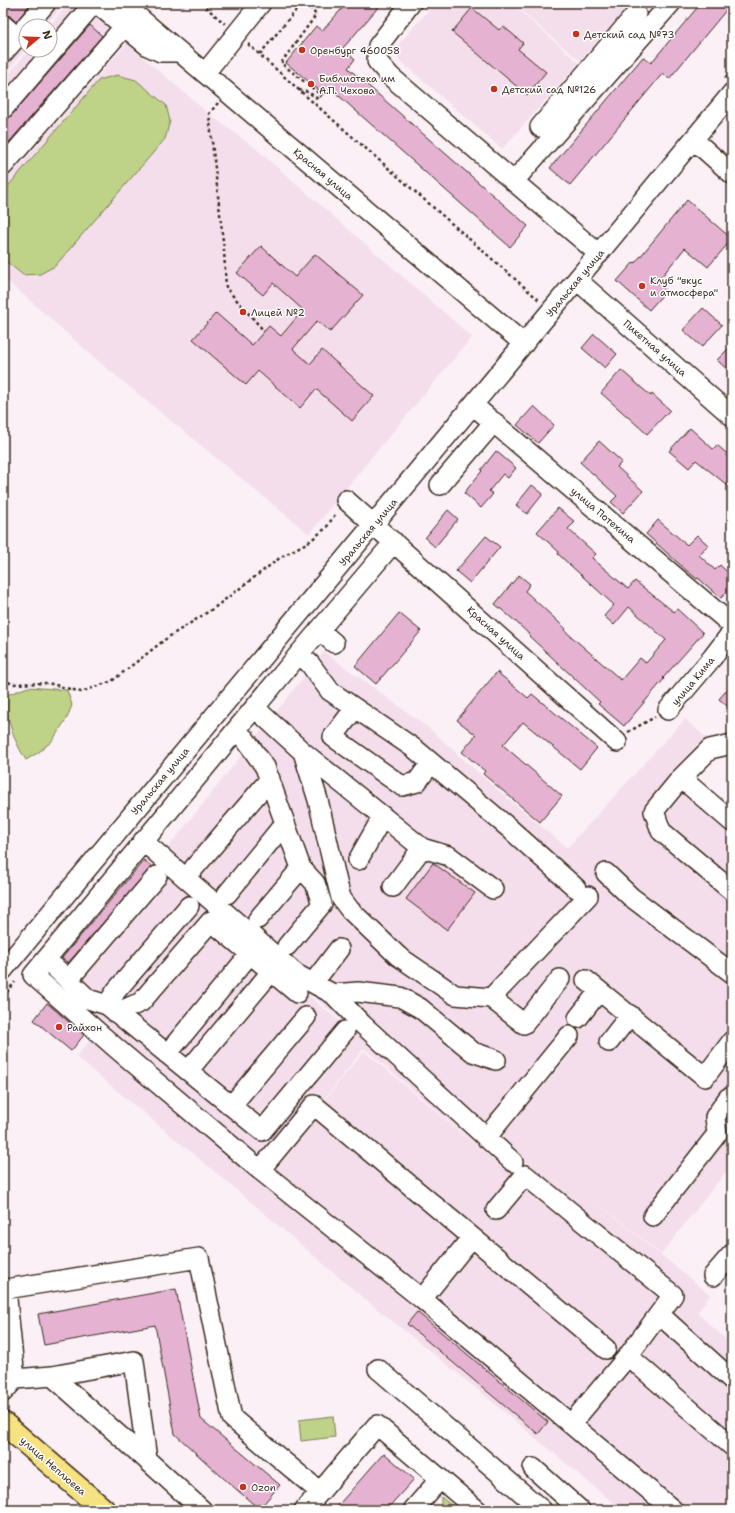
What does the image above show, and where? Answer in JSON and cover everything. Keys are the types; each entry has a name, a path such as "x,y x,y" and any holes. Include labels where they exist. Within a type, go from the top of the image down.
{"main road":[{"name":"улица Неплюева","path":"3,1423 104,1510"}],"street":[{"path":"30,18 46,3"},
{"path":"3,109 95,3 148,46 161,52 179,52"},
{"name":"Красная улица","path":"122,3 524,344"},
{"path":"205,73 261,3"},
{"path":"411,3 378,46 377,61 395,80 598,254"},
{"path":"540,128 650,27 671,3"},
{"path":"514,181 540,128 632,11 650,27"},
{"path":"3,166 124,27"},
{"path":"3,54 18,29"},
{"name":"Уральская улица","path":"3,970 732,93"},
{"path":"694,140 732,174"},
{"name":"Пикетная улица","path":"577,280 732,416"},
{"name":"улица Потехина","path":"473,405 732,625"},
{"path":"440,485 494,422"},
{"name":"Красная улица","path":"346,500 621,738"},
{"path":"394,542 319,630 33,975 116,1048 260,1170 422,1299 673,1510"},
{"path":"319,630 334,643"},
{"name":"улица Кима","path":"668,710 732,632"},
{"path":"299,654 310,664 330,691 415,749 542,856 582,892 491,998"},
{"path":"255,708 303,752 422,848 449,856 493,889"},
{"path":"355,708 333,736 402,786 417,782 431,763"},
{"path":"235,731 245,739 265,767 301,868 315,883 322,904 287,946"},
{"path":"732,744 710,749 681,778 654,811 661,831 732,891"},
{"path":"303,752 318,800 336,882 342,898 350,910 398,956 455,995 491,998 524,1024 560,979"},
{"path":"681,778 732,822"},
{"path":"194,868 270,780"},
{"path":"358,860 383,816"},
{"path":"227,894 285,823"},
{"path":"144,841 296,974 333,994 362,1024 513,1162"},
{"path":"393,887 422,848"},
{"path":"258,919 301,868"},
{"path":"606,873 631,898 732,972"},
{"path":"68,980 157,876"},
{"path":"112,1009 116,991 189,906"},
{"path":"112,1009 141,1002 211,921 296,993"},
{"path":"313,983 339,949"},
{"path":"167,1054 250,954"},
{"path":"46,959 88,999 112,1009 262,1131 345,1031"},
{"path":"188,1071 271,972"},
{"path":"578,1018 593,985 706,1076 732,1041"},
{"path":"333,994 358,992 400,997 420,1008 473,1052 496,1060"},
{"path":"609,1042 630,1015"},
{"path":"231,1106 306,1017"},
{"path":"486,1138 569,1036"},
{"path":"653,1216 717,1134 715,1117 731,1097"},
{"path":"260,1170 314,1105 606,1349"},
{"path":"496,1210 525,1174 673,1295 628,1356 571,1424"},
{"path":"422,1299 472,1237"},
{"path":"713,1276 732,1254"},
{"path":"147,1460 134,1361 9,1385 6,1290 198,1258 232,1418 320,1492"},
{"path":"659,1314 732,1380"},
{"path":"628,1356 732,1446"},
{"path":"378,1369 542,1510"},
{"path":"52,1376 202,1510"},
{"path":"304,1510 377,1425 477,1510"},
{"path":"533,1468 580,1510"},
{"path":"412,1510 440,1479"}],"path":[{"path":"201,3 539,300"},
{"path":"260,54 302,3"},
{"path":"299,90 308,92 318,99 321,95 281,63 316,15 307,3"},
{"path":"226,92 209,114 224,250 226,288 264,331"},
{"path":"3,679 12,684 48,683 81,692 112,681 168,638 214,608 281,557 310,541 326,528 346,500"},
{"path":"621,738 668,710"}],"shaded area":[{"path":"3,3 65,3 52,18 18,18 18,58 3,76"},
{"path":"69,3 82,3 121,38 3,172 3,81 22,58 58,58 58,18 56,18"},
{"name":"Детский сад №126","path":"435,3 511,3 579,63 502,149 391,53"},
{"name":"Детский сад №73","path":"512,3 632,3 580,61"},
{"name":"Лицей №2","path":"127,43 209,114 254,147 472,337 309,534 103,365 3,277 3,184"},
{"path":"324,652 430,729 494,787 567,848 685,719 710,741 681,779 732,825 732,1164 661,1254 579,1188 710,1295 697,1313 732,1345 732,1510 622,1510 472,1385 355,1291 225,1180 76,1057 112,1015 104,1023 48,972 147,857 155,864","holes":["162,869 355,1032 304,1090 321,1103 364,1048 498,1164 364,1051 321,1104 303,1090 352,1032"]}],"green space":[{"path":"117,75 136,80 166,105 170,121 165,139 55,266 40,274 23,275 3,259 3,192 99,80"},
{"path":"28,687 67,690 72,705 67,718 52,741 39,752 26,760 11,729 7,712 7,695"},
{"path":"333,1416 335,1437 301,1441 299,1420"},
{"path":"441,1497 457,1510 441,1510"}],"building":[{"path":"3,3 31,3 16,22 10,16 3,14"},
{"path":"347,3 382,3 343,48 355,59 348,68 528,226 510,247 330,88 325,95 286,63 316,26 322,31"},
{"path":"701,3 732,3 669,79 663,73 570,185 550,168 643,57 651,63"},
{"path":"472,8 499,30 503,26 523,43 518,49 546,72 527,95 452,32"},
{"path":"90,25 102,36 3,149 3,120 11,116"},
{"path":"687,200 732,239 708,267 685,248 657,282 666,291 649,310 617,281 634,262 635,263"},
{"path":"261,246 295,277 315,254 363,295 330,332 317,321 293,349 310,364 322,350 374,396 352,421 316,389 300,408 258,371 246,385 193,339 216,313 252,345 269,326 281,336 303,310 273,283 263,295 237,273"},
{"path":"703,308 722,325 702,347 683,330"},
{"path":"594,334 617,354 605,368 582,348"},
{"path":"732,345 732,374 717,360"},
{"path":"621,370 670,410 647,434 601,393"},
{"path":"534,406 554,425 538,443 517,425"},
{"path":"690,428 713,449 717,445 732,458 732,489 696,460 689,468 669,451"},
{"path":"599,441 622,462 617,467 643,491 623,513 611,502 617,496 580,462"},
{"path":"496,451 516,468 508,478 503,474 489,491 493,494 481,508 464,493"},
{"path":"532,485 543,494 527,514 516,505"},
{"path":"558,508 575,522 568,529 596,554 592,558 628,589 635,581 674,612 677,609 703,633 663,678 664,679 624,726 598,704 600,702 529,636 530,635 515,621 495,604 519,575 530,584 525,591 566,629 564,630 621,680 640,658 646,663 666,640 629,607 614,625 604,616 614,605 558,554 559,552 537,532"},
{"path":"448,510 458,519 435,547 425,538"},
{"path":"658,520 687,545 697,535 708,545 699,555 715,570 720,565 732,577 732,586 721,598 698,578 697,579 686,570 646,534"},
{"path":"486,536 500,547 470,583 456,571"},
{"path":"399,613 421,631 376,684 355,666"},
{"path":"497,672 528,698 532,694 597,748 580,769 523,722 503,745 562,796 540,822 483,774 485,771 462,752 476,735 457,720"},
{"path":"732,684 732,710 719,699"},
{"path":"144,860 152,867 68,963 62,958"},
{"path":"433,863 475,893 447,930 406,899"},
{"name":"Райхон","path":"47,1003 84,1035 71,1051 34,1020"},
{"path":"176,1289 201,1419 280,1485 259,1509 175,1434 155,1325 44,1345 38,1314"},
{"path":"417,1312 548,1422 538,1434 407,1324"},
{"path":"384,1453 414,1479 386,1510 334,1510"}],"place":[{"name":"Детский сад №73","path":"576,34"},
{"name":"Оренбург 460058","path":"302,50"},
{"name":"Библиотека им А.П. Чехова","path":"311,84"},
{"name":"Детский сад №126","path":"494,89"},
{"name":"Клуб \"вкус и атмосфера\"","path":"642,286"},
{"name":"Лицей №2","path":"243,312"},
{"name":"Райхон","path":"59,1027"},
{"name":"Ozon","path":"243,1487"}]}
